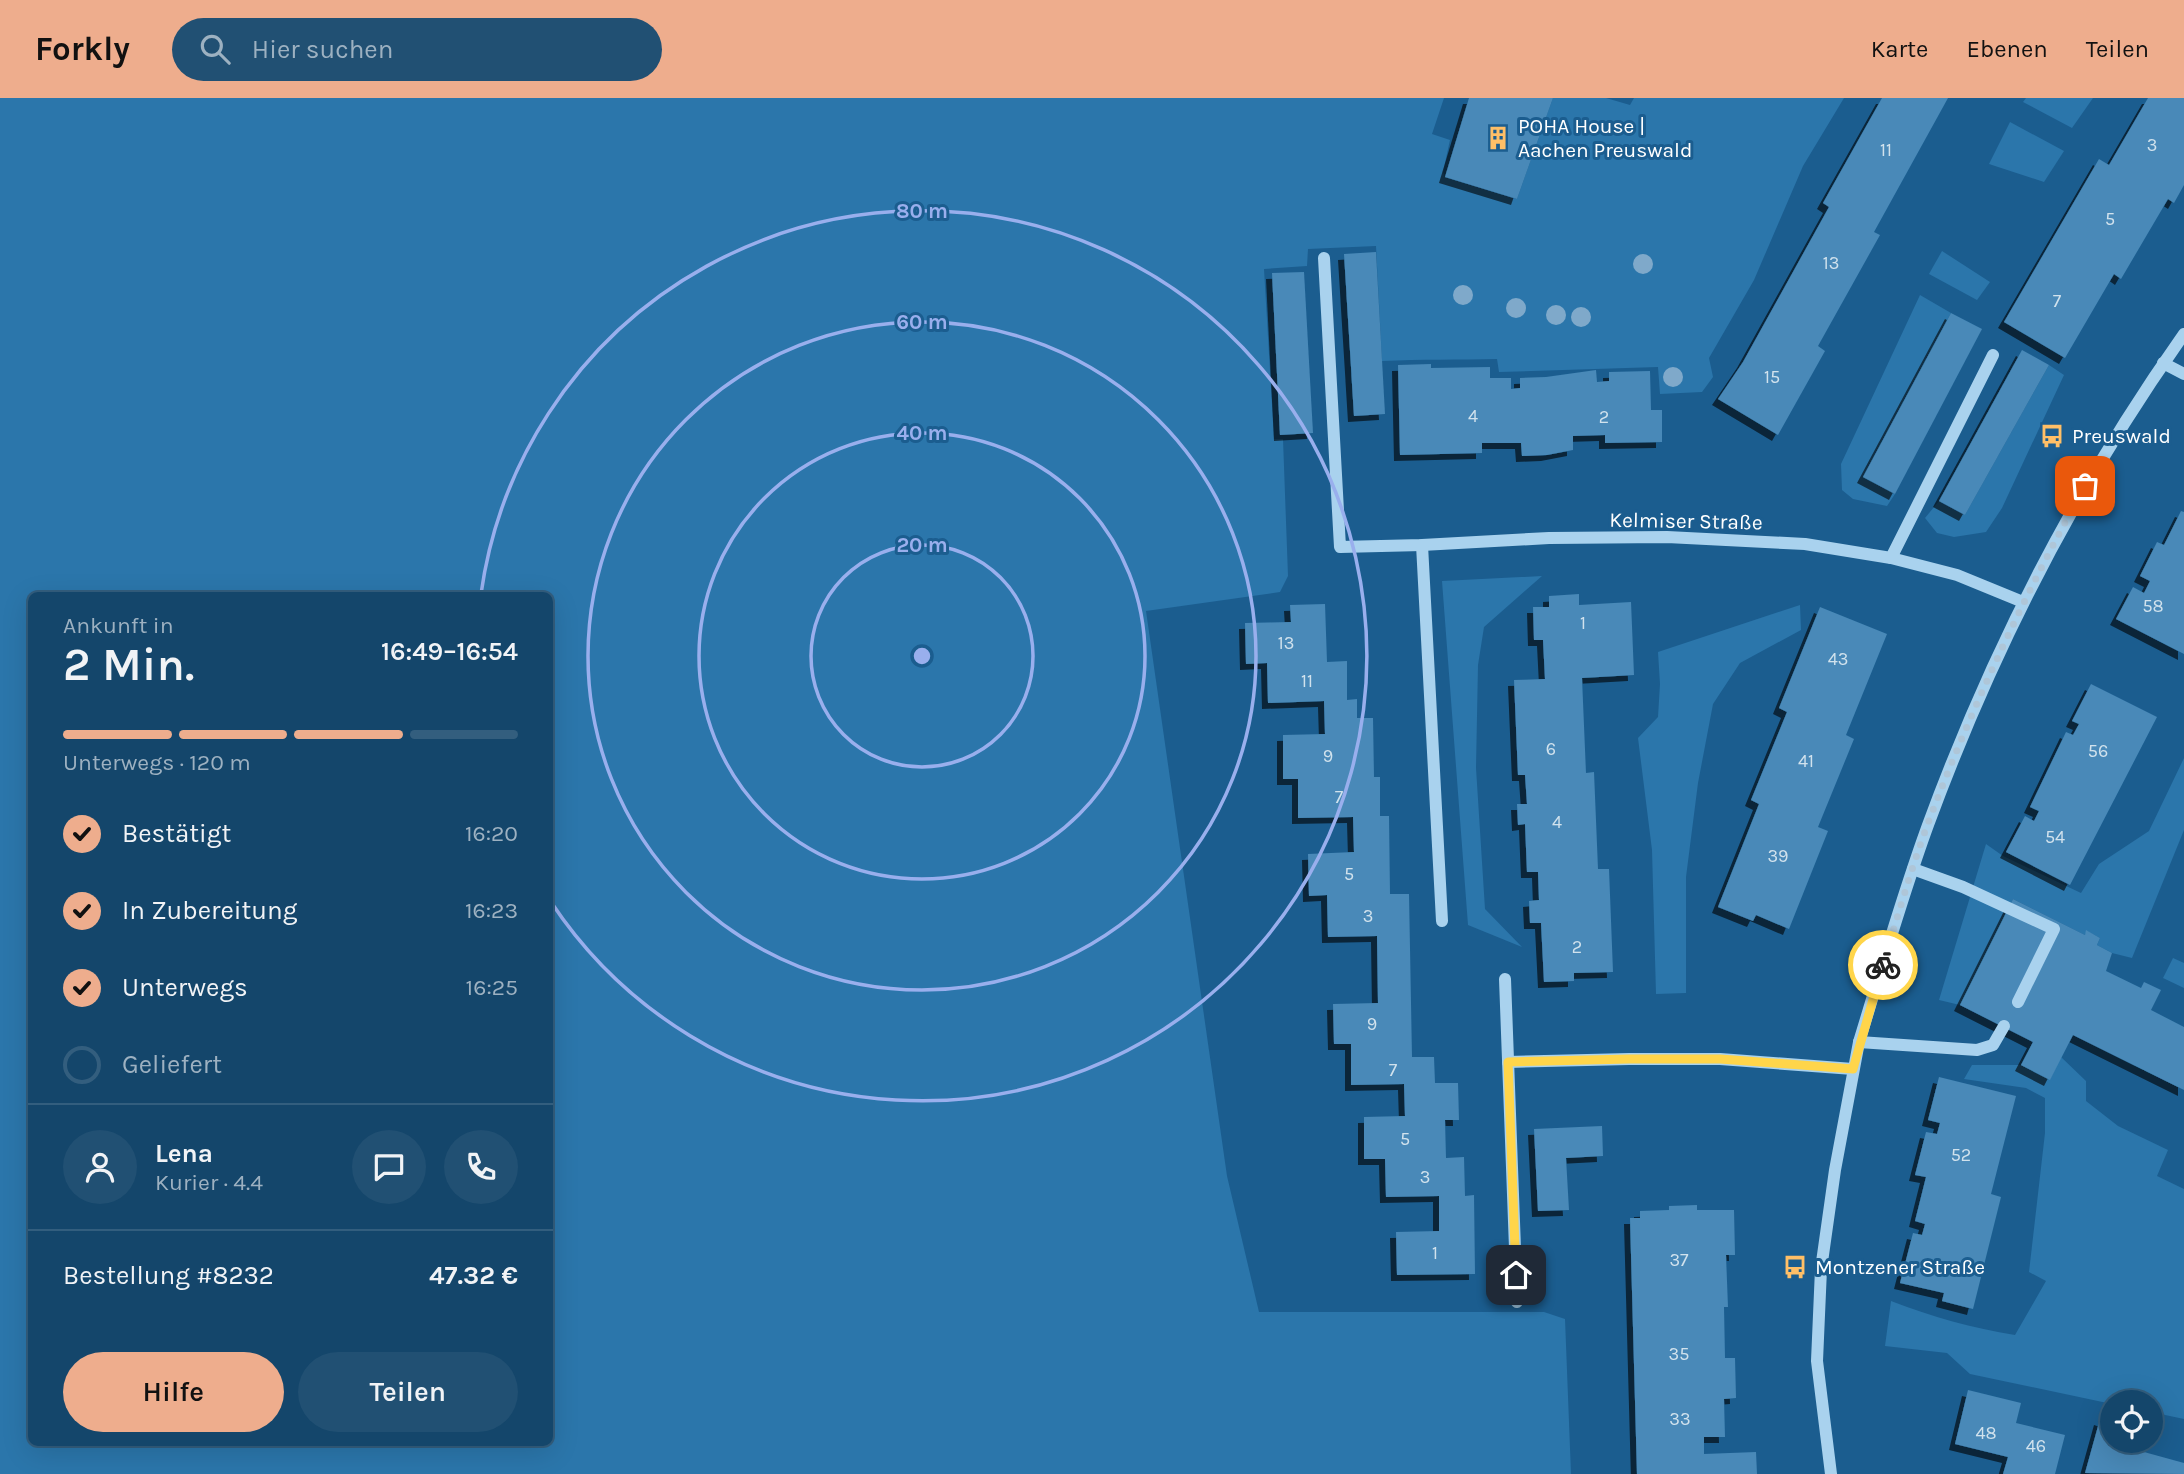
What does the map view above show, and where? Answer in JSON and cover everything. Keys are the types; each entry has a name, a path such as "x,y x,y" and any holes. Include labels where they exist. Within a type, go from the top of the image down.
{"street":[{"name":"Kelmiser Straße","path":"1324,258 1340,547 1549,538 1667,537 1805,544 1891,558 1957,575 2023,602"},
{"path":"1831,1474 1817,1361 1821,1269 1835,1170 1859,1042 1913,869 1965,730 2023,602 2096,466 2184,334"},
{"path":"1891,558 1993,355"},
{"path":"2163,363 2184,374"},
{"path":"1422,545 1442,920"},
{"path":"1913,869 1986,896 2054,929 2018,1002"},
{"path":"1504,979 1517,1302"},
{"path":"1859,1042 1977,1050 1993,1045 2004,1026"},
{"path":"1508,1062 1720,1059 1853,1069"}],"shaded area":[{"path":"0,98 1444,98 1432,134 1450,140 1443,172 1445,177 1517,199 1553,98 1606,98 1630,105 1634,98 1844,98 1803,166 1754,280 1709,358 1713,377 1702,392 1660,394 1658,367 1499,372 1497,359 1382,361 1376,246 1308,249 1307,266 1264,269 1274,439 1283,439 1288,576 1280,592 1146,611 1227,1176 1259,1312 1544,1312 1565,1319 1571,1474 0,1474"},
{"path":"2026,98 2093,98 2072,128 2023,102"},
{"path":"2010,122 2064,151 2044,182 1989,164"},
{"path":"1942,251 1990,282 1977,300 1929,274"},
{"path":"1920,295 1951,313 1863,477 1895,494 1887,506 1853,499 1842,490 1841,464"},
{"path":"2049,365 2064,375 2002,508 1986,532 1954,537 1937,533 1925,518 1939,501 1965,515"},
{"path":"1542,576 1484,627 1478,665 1476,768 1485,909 1522,947 1468,925 1442,581"},
{"path":"1800,605 1801,630 1740,663 1713,704 1698,783 1686,877 1686,993 1656,994 1652,850 1638,738 1658,717 1658,652"},
{"path":"2184,758 2184,830 2132,958 2112,953 2097,945 2100,938 2087,931 2085,935 2013,899 1960,1005 1939,1000 1986,844 2003,856 2081,893 2099,864 2149,831"},
{"path":"2173,958 2184,963 2184,988 2163,978"},
{"path":"2061,1057 2086,1081 2086,1101 2118,1126 2168,1150 2157,1176 2184,1189 2184,1419 2163,1415 2163,1390 2100,1390 2100,1401 1970,1374 1947,1353 1885,1346 1891,1301 1953,1321 2015,1335 2046,1281 2029,1272 2045,1133 2045,1098 2026,1088 1964,1079 1972,1065 2021,1065 2050,1079"}],"building":[{"name":"POHA House | Aachen Preuswald","path":"1469,98 1553,98 1517,199 1445,177"},
{"path":"1882,98 1948,98 1874,232 1880,235 1818,346 1825,351 1778,435 1718,399 1743,362 1829,207 1823,203"},
{"path":"2148,98 2184,98 2184,185 2174,203 2168,199 2121,279 2114,274 2065,358 2004,322 2099,159 2109,165"},
{"path":"1376,252 1385,414 1354,416 1344,254"},
{"path":"1304,272 1313,433 1280,435 1272,273"},
{"path":"1951,313 1982,329 1895,494 1863,477"},
{"path":"2022,350 2049,365 1965,515 1939,501"},
{"path":"1431,364 1431,368 1490,367 1490,378 1511,378 1511,389 1520,388 1520,378 1596,370 1597,382 1609,381 1609,372 1650,371 1651,410 1662,410 1662,442 1605,443 1605,435 1573,436 1573,450 1547,455 1522,456 1521,443 1482,443 1482,453 1400,455 1398,365"},
{"path":"2181,511 2184,512 2184,654 2116,619 2133,587 2144,593 2150,581 2140,576 2157,542 2164,545"},
{"path":"1579,594 1579,605 1631,602 1634,675 1582,678 1586,773 1594,772 1598,869 1609,869 1613,972 1574,973 1574,981 1544,982 1541,923 1530,923 1529,901 1539,900 1538,872 1527,872 1525,824 1518,825 1517,804 1527,804 1525,775 1518,775 1514,680 1545,679 1543,640 1534,640 1533,607 1549,607 1549,596"},
{"path":"1325,604 1327,662 1347,661 1347,700 1357,699 1357,718 1373,718 1374,777 1380,777 1380,816 1389,816 1390,894 1409,894 1412,1057 1434,1057 1435,1083 1458,1083 1459,1120 1445,1120 1446,1158 1464,1157 1465,1196 1474,1195 1475,1274 1397,1275 1396,1232 1439,1231 1439,1196 1386,1197 1385,1159 1364,1159 1364,1117 1405,1116 1404,1084 1351,1085 1351,1044 1334,1044 1333,1004 1378,1003 1377,936 1328,937 1327,895 1309,896 1308,854 1354,852 1353,817 1298,818 1298,779 1283,779 1283,735 1325,734 1324,701 1268,703 1267,663 1246,664 1245,623 1291,622 1290,605"},
{"path":"1820,607 1887,634 1846,735 1854,739 1818,827 1828,831 1789,929 1756,915 1753,921 1718,907 1759,804 1751,800 1787,712 1779,708"},
{"path":"2091,684 2157,717 2070,885 2006,852 2025,816 2034,821 2039,811 2030,807 2066,732 2073,735 2079,724 2072,721"},
{"path":"2013,899 2085,935 2086,930 2100,938 2097,945 2112,953 2106,971 2141,988 2144,982 2161,990 2151,1010 2184,1027 2184,1090 2073,1035 2050,1080 2021,1065 2033,1042 1960,1005"},
{"path":"1939,1077 2016,1096 1991,1194 2001,1197 1973,1309 1942,1301 1944,1293 1900,1283 1913,1233 1922,1235 1925,1224 1915,1221 1926,1177 1915,1175 1926,1132 1937,1134 1940,1123 1928,1120"},
{"path":"1602,1126 1603,1156 1566,1158 1569,1210 1538,1211 1534,1129"},
{"path":"1697,1205 1697,1210 1734,1210 1735,1255 1726,1255 1728,1307 1724,1307 1725,1358 1735,1358 1736,1398 1724,1399 1725,1437 1704,1437 1704,1454 1756,1452 1757,1474 1637,1474 1630,1218 1640,1218 1640,1211"},
{"path":"1968,1390 2021,1403 2016,1423 2065,1435 2055,1474 2003,1474 2008,1457 1955,1444"},
{"path":"2100,1419 2100,1453 2148,1453 2184,1463 2184,1474 2085,1473"}],"way so far":[{"path":"1883,965 1928,825 1965,730 2023,602 2085,486"}],"place":[{"name":"POHA House | Aachen Preuswald","path":"1498,138"},
{"name":"Preuswald","path":"2052,436"},
{"name":"Montzener Straße","path":"1795,1267"}],"route":[{"path":"1516,1275 1508,1062 1720,1059 1853,1069 1883,965"}]}
